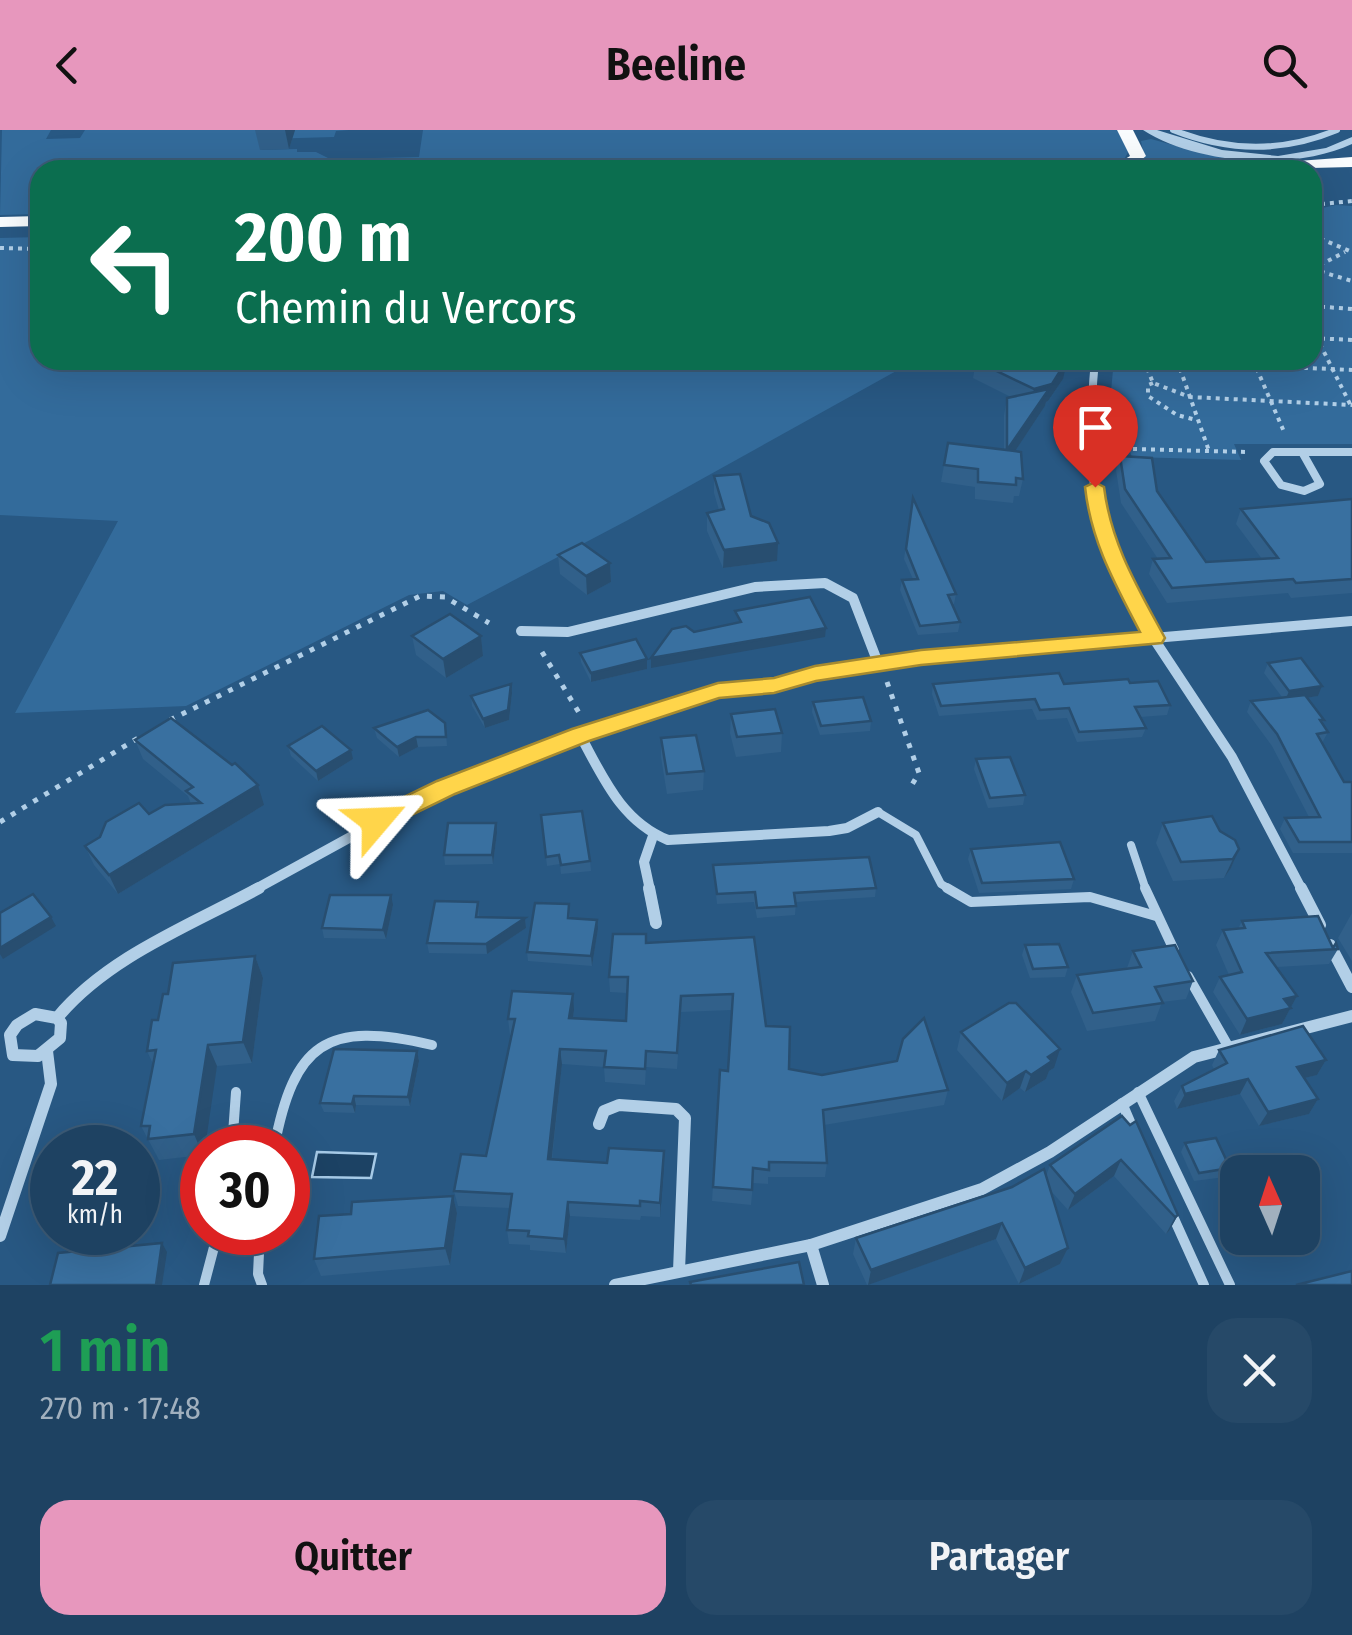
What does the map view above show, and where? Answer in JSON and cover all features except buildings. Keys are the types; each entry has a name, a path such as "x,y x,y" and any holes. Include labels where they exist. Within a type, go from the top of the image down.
{"highway":[{"path":"1124,130 1138,156 1135,160"},
{"path":"1322,168 1352,167"},
{"path":"1322,172 1352,167"},
{"path":"1322,182 1352,180"},
{"path":"0,222 30,221"},
{"path":"0,231 30,230"}],"street":[{"path":"1148,130 1203,149 1260,156 1315,154 1352,140"},
{"path":"1173,130 1208,142 1270,147 1303,145 1337,130"},
{"path":"1094,370 1088,426 1098,518 1110,555 1154,638 1232,758 1352,987"},
{"path":"1302,452 1320,479 1312,490 1296,490 1281,484 1264,461 1273,452 1302,452 1352,452"},
{"path":"521,631 573,632 717,596 812,581 851,595 881,669"},
{"path":"57,1018 74,997 104,973 339,841 446,788 585,733 718,691 774,685 815,673 1352,621"},
{"path":"585,733 631,819 653,836 684,841 829,831 848,828 878,812"},
{"path":"653,836 644,862 656,924"},
{"path":"44,1014 57,1018 61,1023 60,1038 47,1051 20,1057 4,1043 27,1018 44,1014"},
{"path":"616,1285 810,1245 982,1189 1050,1152 1194,1057 1352,1016"},
{"path":"0,1236 51,1084 47,1051"},
{"path":"599,1124 604,1111 620,1105 676,1109 684,1118 679,1271"},
{"path":"810,1245 823,1285"}],"lane":[{"path":"878,812 916,834 941,884 970,902 1090,898 1156,916"},
{"path":"1131,845 1156,916 1228,1046"},
{"path":"1192,982 1204,980"},
{"path":"279,1125 288,1086 306,1057 322,1044 339,1036 388,1033 432,1044"},
{"path":"234,1125 236,1092"},
{"path":"1138,1092 1230,1285"},
{"path":"1122,1103 1139,1141"},
{"path":"1163,1195 1204,1285"},
{"path":"204,1285 212,1255"},
{"path":"259,1255 262,1285"}],"path":[{"path":"1322,204 1352,201"},
{"path":"1322,239 1350,252"},
{"path":"0,248 30,249"},
{"path":"1322,263 1350,252"},
{"path":"1322,269 1352,281"},
{"path":"1322,307 1352,309"},
{"path":"1322,339 1352,340"},
{"path":"1322,351 1352,406"},
{"path":"1322,368 1352,370"},
{"path":"1148,370 1153,382 1190,397 1352,406"},
{"path":"1181,370 1208,451"},
{"path":"1257,370 1286,434"},
{"path":"1153,382 1148,386 1148,396 1178,415 1198,421"},
{"path":"1133,449 1247,452"},
{"path":"0,822 156,727 413,598 428,594 445,597 489,623"},
{"path":"542,652 585,733"},
{"path":"881,669 916,764 918,773 910,788"}],"shaded area":[{"path":"2,130 51,130 46,139 80,138 85,130 349,130 336,131 334,137 264,139 261,150 297,149 330,159 419,157 423,130 1117,130 1130,149 1124,160 30,160 30,214 0,215"},
{"path":"1151,139 1244,160 1139,160 1144,156 1141,141"},
{"path":"1352,206 1352,444 1234,444 1241,460 1132,457 1126,442 1106,442 1113,370 1322,370 1322,208"},
{"path":"30,237 30,370 898,370 467,605 443,591 409,595 186,706 15,713 118,521 0,515 0,238"},
{"path":"317,1152 376,1154 371,1178 312,1177"}],"route":[{"path":"376,821 481,773 696,696 774,685 815,673 878,663 1154,638 1110,555 1098,518 1095,487"}]}
